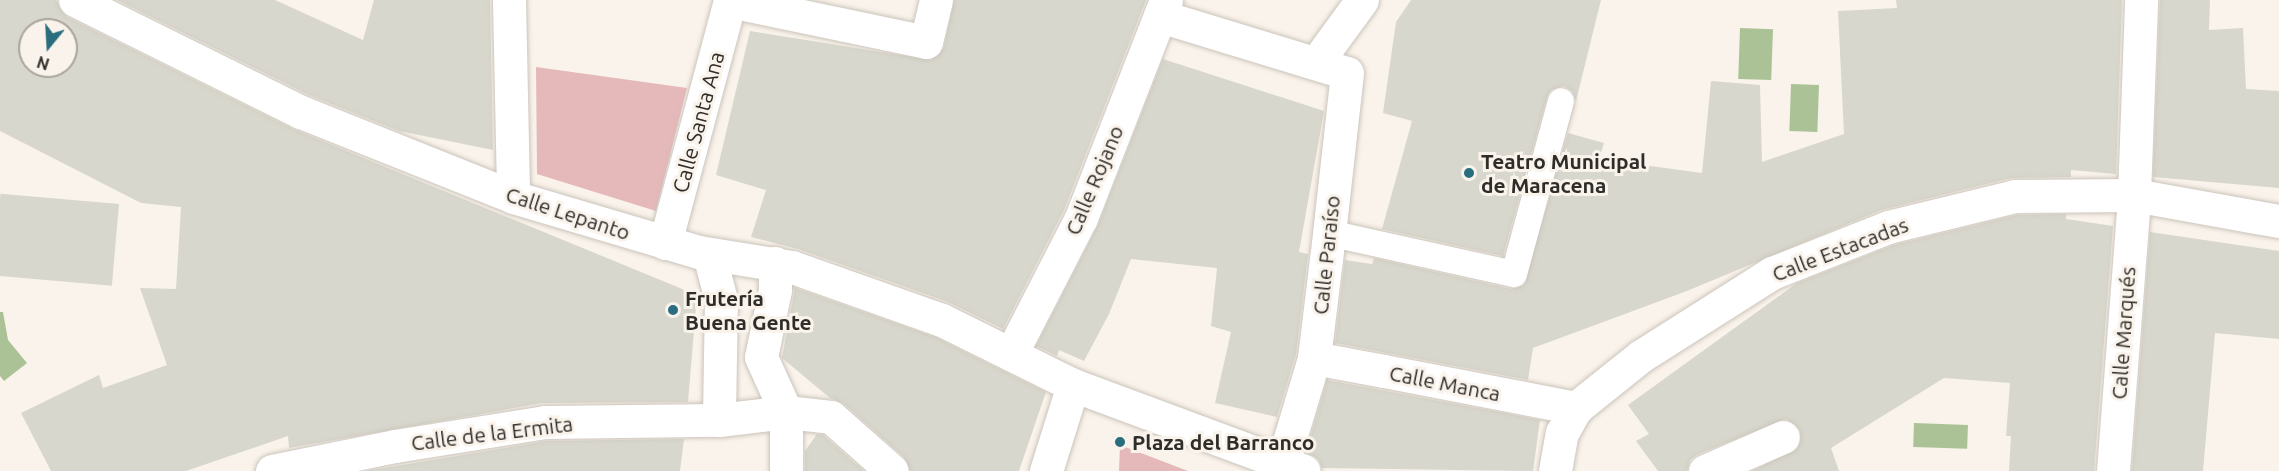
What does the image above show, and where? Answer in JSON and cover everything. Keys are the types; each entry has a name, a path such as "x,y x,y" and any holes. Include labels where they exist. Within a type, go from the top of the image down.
{"street":[{"name":"Calle Lepanto","path":"75,0 301,112 513,196 665,243 709,254 775,263 942,320 1073,385 1272,465"},
{"path":"509,0 513,196"},
{"path":"730,0 926,42 936,0"},
{"name":"Calle Santa Ana","path":"665,243 730,0"},
{"path":"1316,63 1362,0"},
{"name":"Calle Marqués","path":"2113,471 2134,195 2141,0"},
{"name":"Calle Paraíso","path":"1163,8 1347,72 1314,358 1272,465"},
{"name":"Calle Rojano","path":"1011,354 1081,218 1163,8"},
{"name":"Calle Estacadas","path":"1555,471 1562,433 1576,408 1641,356 1772,273 1888,227 2015,196 2134,195 2279,221"},
{"path":"709,254 721,300 719,420"},
{"path":"775,263 775,290 761,357 786,412 786,471"},
{"name":"Calle Manca","path":"1314,358 1576,408"},
{"path":"1046,471 1073,385"},
{"name":"Calle de la Ermita","path":"272,471 395,446 545,422 719,420 786,412 831,417 892,471"},
{"path":"1705,471 1783,436"}],"lane":[{"path":"723,0 730,0"},
{"path":"1328,246 1514,274 1561,101"}],"shaded area":[{"path":"1740,28 1773,29 1771,80 1738,79"},
{"path":"536,67 687,88 656,211 537,174"},
{"path":"1791,84 1819,85 1817,132 1789,131"},
{"path":"0,312 3,312 8,340 27,363 4,381 0,376"},
{"path":"1914,423 1968,425 1967,449 1913,447"},
{"path":"1120,445 1188,471 1119,471"}],"building":[{"path":"0,0 56,0 69,18 18,18 18,78 78,78 78,22 293,129 697,295 688,402 542,403 289,448 288,436 186,471 51,471 21,413 99,375 103,388 167,365 140,288 176,289 181,207 141,203 0,131"},
{"path":"117,0 275,0 363,40 374,0 490,0 493,150 399,131 309,95"},
{"path":"954,0 1146,0 1064,210 1003,329 948,302 798,249 751,237 766,190 716,175 750,31 931,60 944,47"},
{"name":"Teatro Municipal de Maracena","path":"1411,0 1601,0 1576,101 1572,91 1564,86 1551,90 1547,97 1503,256 1382,229 1412,121 1383,113 1396,22"},
{"path":"1896,0 2122,0 2116,174 2071,170 2071,177 2011,178 1881,210 1687,291 1533,348 1528,380 1335,343 1345,260 1372,264 1374,258 1511,289 1524,285 1568,133 1604,143 1599,159 1702,173 1711,81 1760,85 1762,162 1844,134 1838,11 1897,8"},
{"path":"2160,0 2210,0 2209,30 2243,28 2246,89 2279,91 2279,188 2153,177"},
{"path":"1163,59 1324,111 1299,252 1308,254 1296,354 1277,417 1215,403 1231,332 1211,326 1217,268 1131,259 1109,314 1084,361 1059,350 1057,356 1036,346 1098,225"},
{"path":"0,194 119,204 112,286 0,276"},
{"path":"2066,214 2066,219 2113,226 2094,471 2009,471 2011,436 2006,436 2010,383 1944,378 1831,448 1839,471 1752,471 1798,448 1800,430 1786,419 1698,454 1690,460 1687,471 1658,471 1636,441 1649,434 1628,405 1797,283 1894,245 2017,215"},
{"path":"2150,232 2279,251 2279,339 2215,333 2203,471 2132,471"},
{"path":"795,288 935,337 1046,392 1019,471 910,471 904,457 843,403 830,398 782,358"},
{"path":"1327,380 1540,420 1533,471 1322,468 1318,459 1306,452"},
{"path":"817,434 823,435 864,471 805,471 805,451"},
{"path":"684,439 680,471 366,471 547,441"}],"place":[{"name":"Teatro Municipal de Maracena","path":"1469,173"},
{"name":"Frutería Buena Gente","path":"673,310"},
{"name":"Plaza del Barranco","path":"1120,442"}]}
